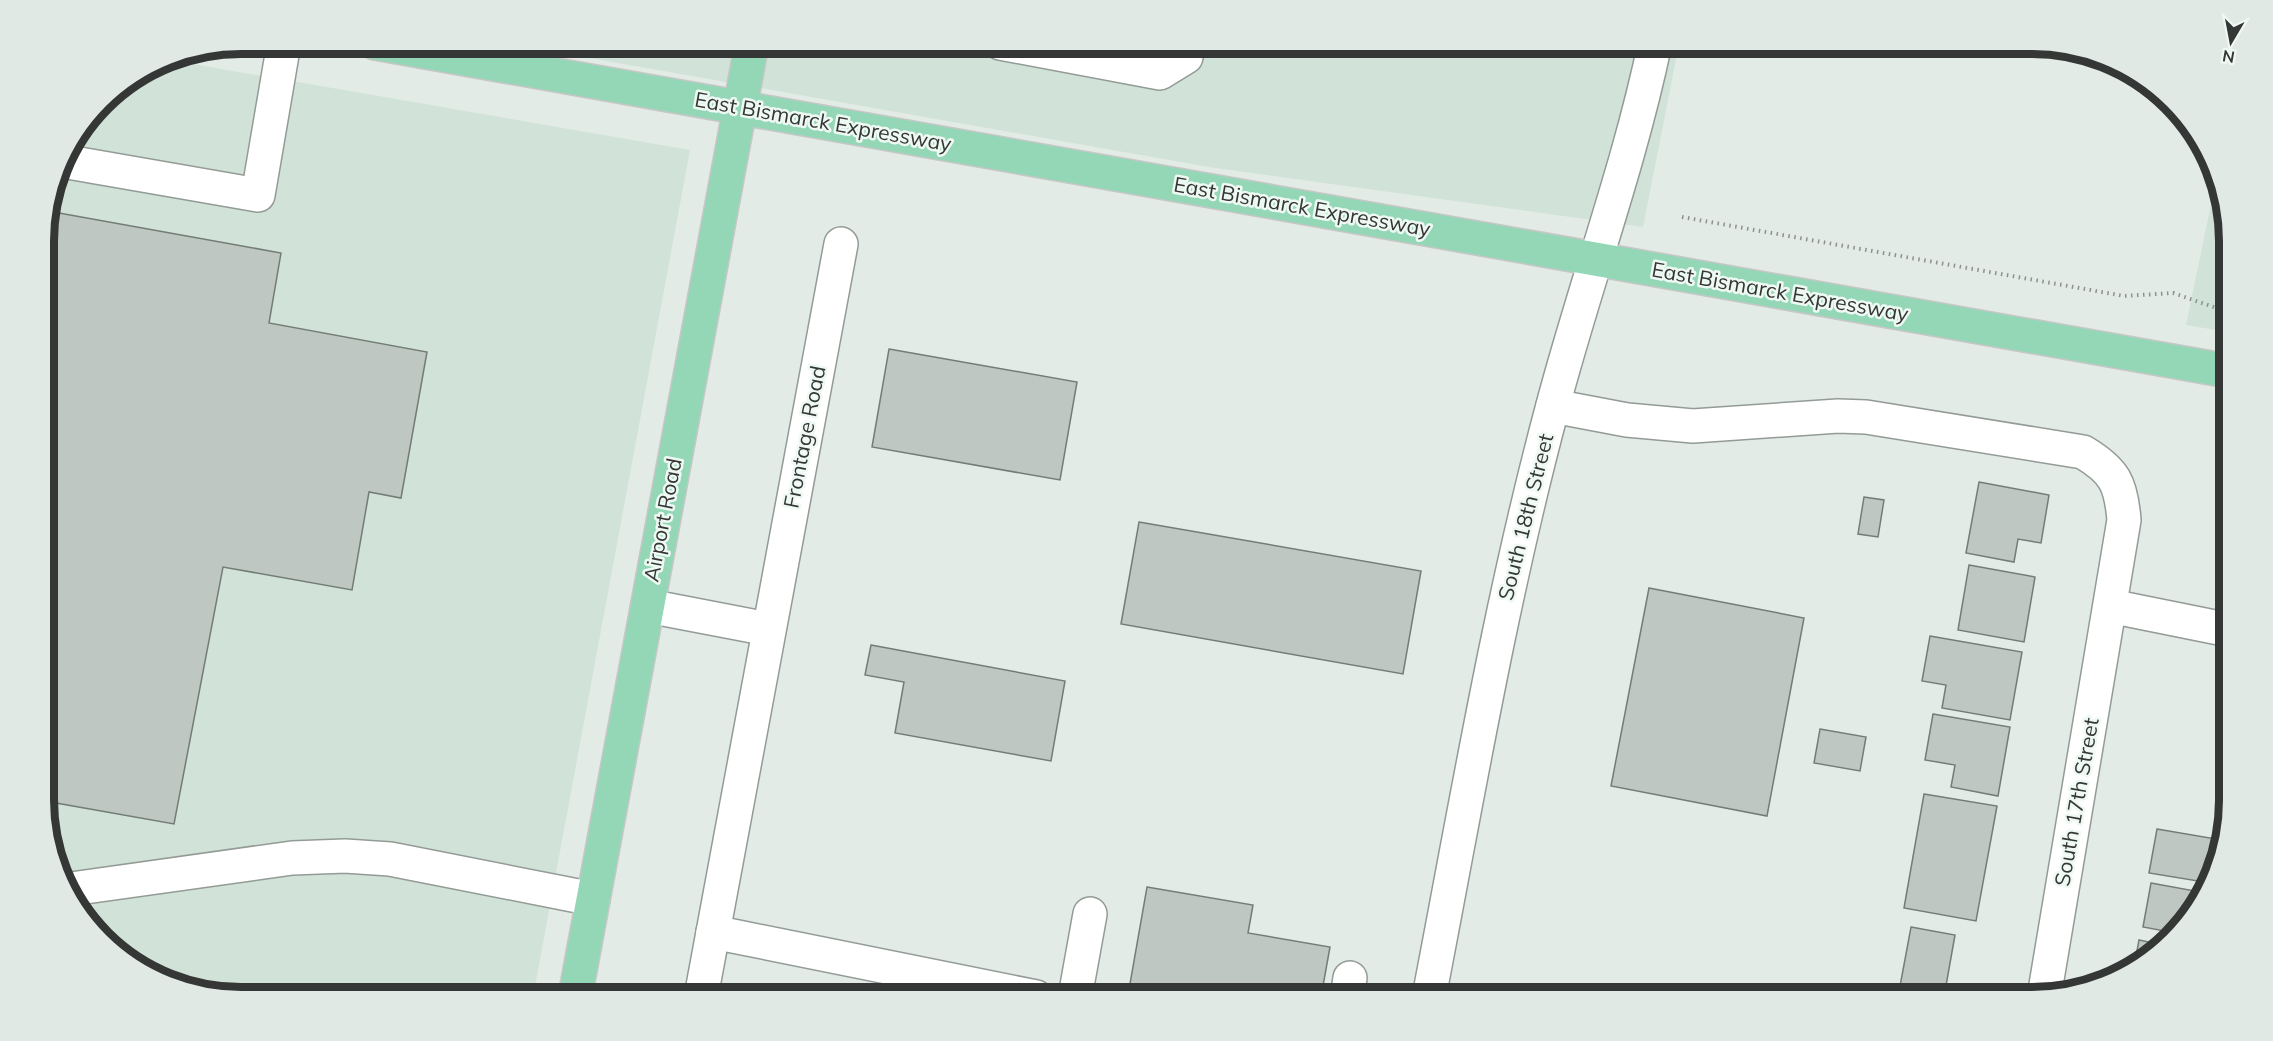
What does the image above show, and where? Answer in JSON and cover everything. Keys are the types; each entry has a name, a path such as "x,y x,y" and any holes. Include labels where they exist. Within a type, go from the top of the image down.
{"main road":[{"name":"East Bismarck Expressway","path":"433,54 2219,369"},
{"name":"Airport Road","path":"577,987 750,54"}],"street":[{"path":"71,163 258,195 282,54"},
{"path":"1055,54 1160,73 1186,57 1186,54"},
{"name":"South 18th Street","path":"1431,987 1506,598 1552,406 1597,260 1652,54"},
{"name":"Frontage Road","path":"703,987 841,244"},
{"name":"South 17th Street","path":"1552,406 1626,420 1693,426 1838,416 1866,417 2083,453 2102,463 2115,478 2122,496 2124,519 2046,987"},
{"path":"648,606 768,629"},
{"path":"2110,606 2219,628"},
{"path":"76,888 292,858 345,856 390,859 593,899"},
{"path":"1077,987 1090,914"},
{"path":"713,932 954,987"}],"path":[{"path":"1682,216 2124,296 2173,293 2219,309"}],"shaded area":[{"path":"567,54 1677,54 1643,227 1209,167"},
{"path":"185,63 690,150 535,987 241,987 204,983 181,977 147,962 109,932 79,894 60,849 54,800 54,228 60,192 73,158 85,137 118,100 137,85"},
{"path":"2213,193 2219,241 2219,330 2186,325"}],"building":[{"path":"57,213 281,253 269,323 427,352 401,498 369,492 352,590 223,567 174,824 54,803 54,228"},
{"path":"889,349 1077,382 1060,480 872,447"},
{"path":"1979,482 2049,495 2041,543 2018,539 2014,562 1966,553"},
{"path":"1864,497 1884,500 1878,537 1858,534"},
{"path":"1139,522 1421,571 1403,674 1121,624"},
{"path":"1969,565 2035,577 2024,642 1958,630"},
{"path":"1649,588 1804,618 1767,816 1611,786"},
{"path":"1930,636 2022,652 2010,720 1942,708 1946,685 1922,681"},
{"path":"871,645 1065,681 1051,761 895,733 904,682 865,675"},
{"path":"1933,714 2010,727 1998,796 1951,787 1955,765 1925,760"},
{"path":"1820,729 1866,737 1860,771 1814,763"},
{"path":"1924,794 1997,806 1976,921 1904,908"},
{"path":"2157,829 2215,839 2200,881 2149,873"},
{"path":"2151,883 2195,891 2180,914 2165,931 2143,927"},
{"path":"1147,887 1253,905 1248,933 1330,947 1323,987 1129,987"},
{"path":"1911,927 1955,935 1946,987 1900,987"},
{"path":"2139,940 2153,943 2136,956"}]}
